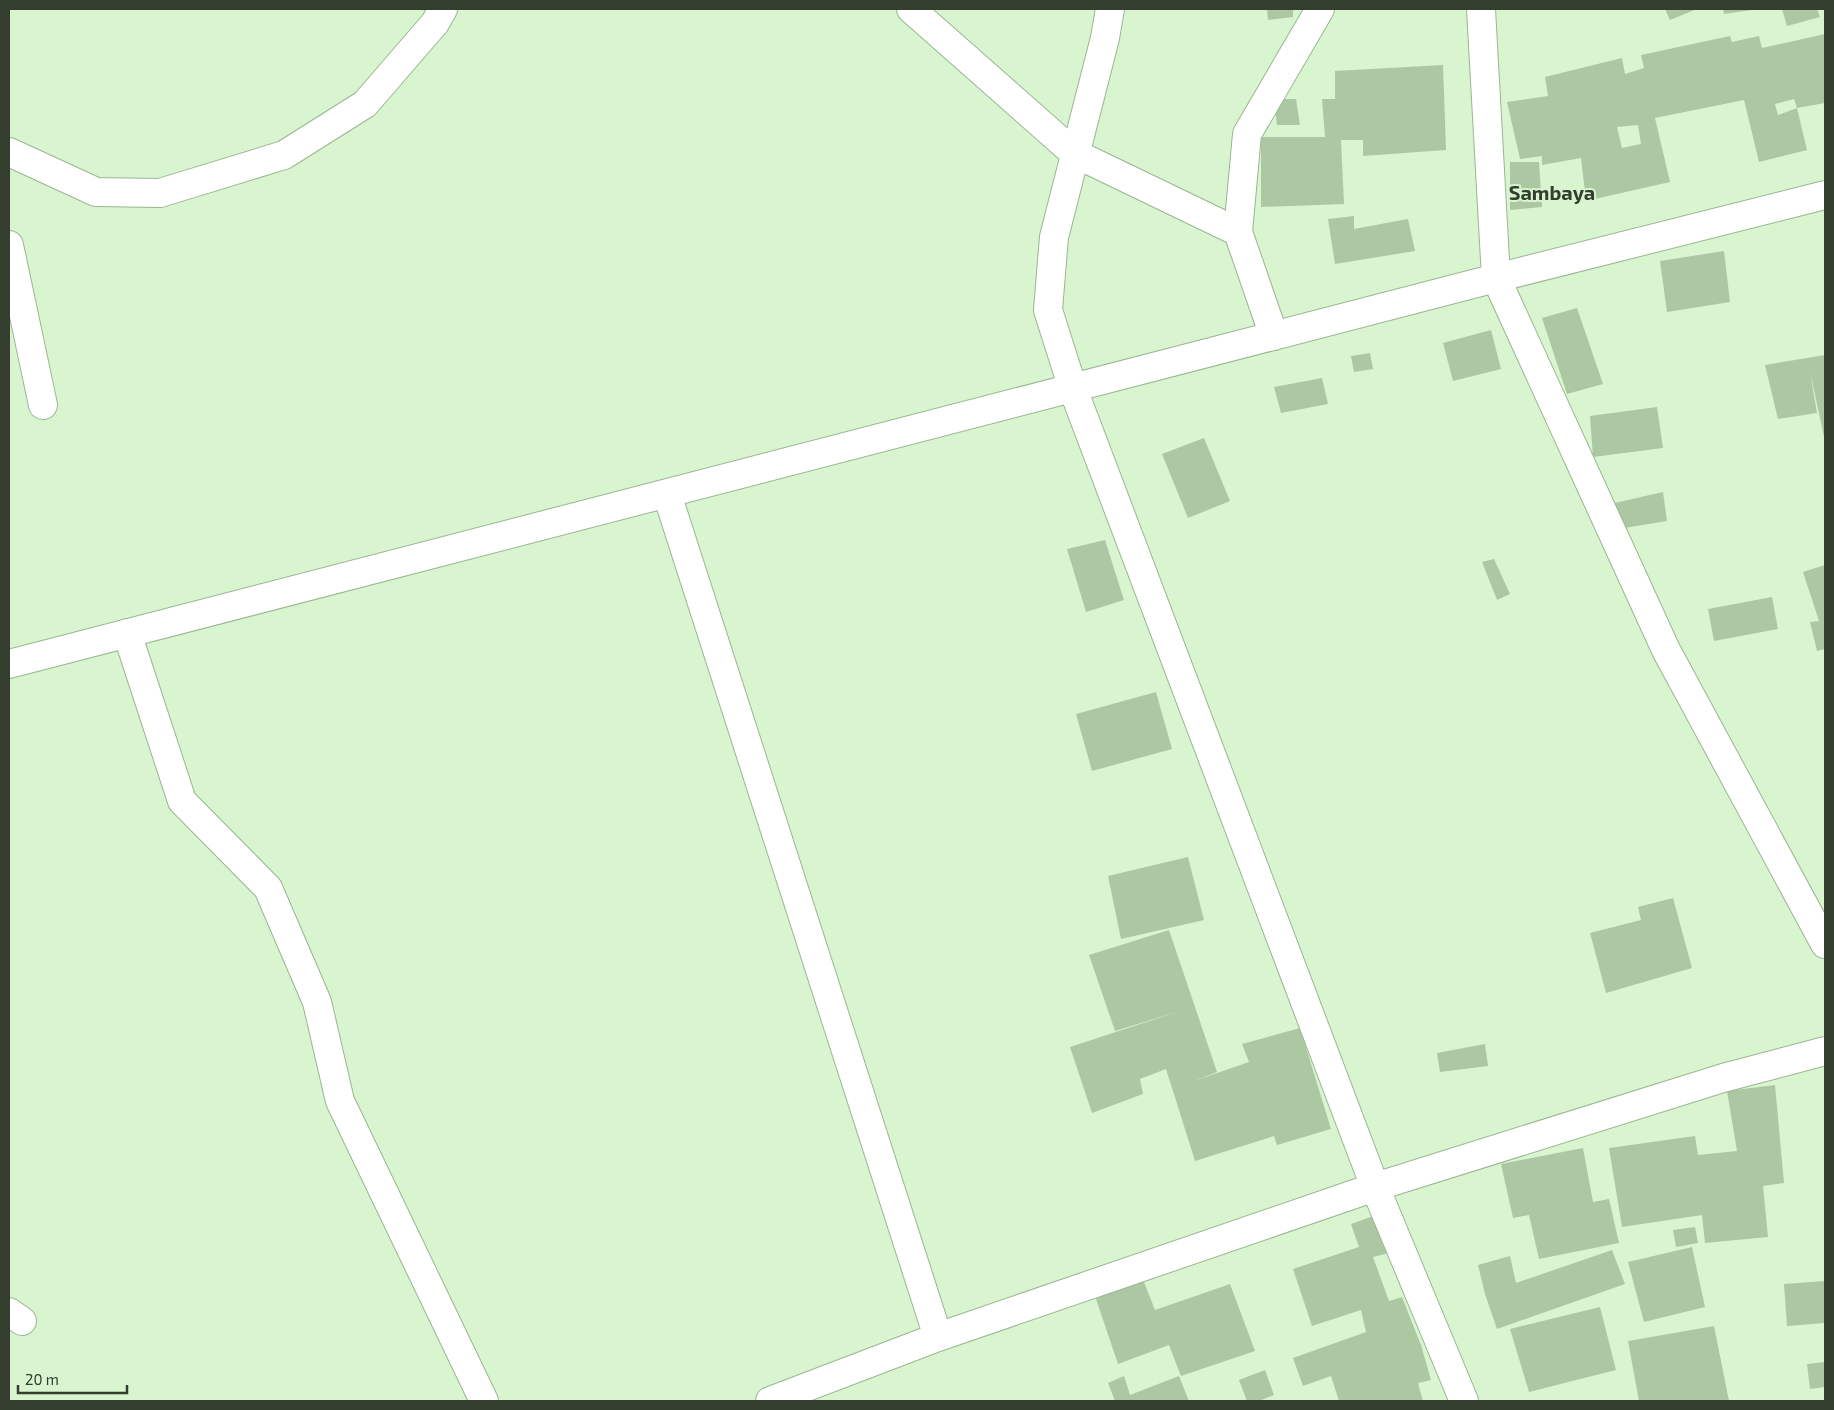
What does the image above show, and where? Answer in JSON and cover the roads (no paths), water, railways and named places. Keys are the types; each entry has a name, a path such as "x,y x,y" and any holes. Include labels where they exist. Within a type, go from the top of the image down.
{"street":[{"path":"9,152 96,192 160,193 284,155 365,104 435,23 443,9"},
{"path":"911,9 1074,153 1238,232"},
{"path":"1110,9 1105,38 1054,237 1048,310 1073,389 1375,1187 1464,1401"},
{"path":"1274,336 1238,232 1247,134 1320,9"},
{"path":"1481,9 1496,278 1666,650 1825,944"},
{"path":"9,664 1496,278 1825,195"},
{"path":"9,246 43,405"},
{"path":"666,494 938,1337"},
{"path":"127,633 182,801 268,888 317,1002 340,1101 484,1401"},
{"path":"770,1401 938,1337 1375,1187 1723,1078 1825,1051"}],"district":[{"name":"Sambaya","path":"1552,192"}]}
